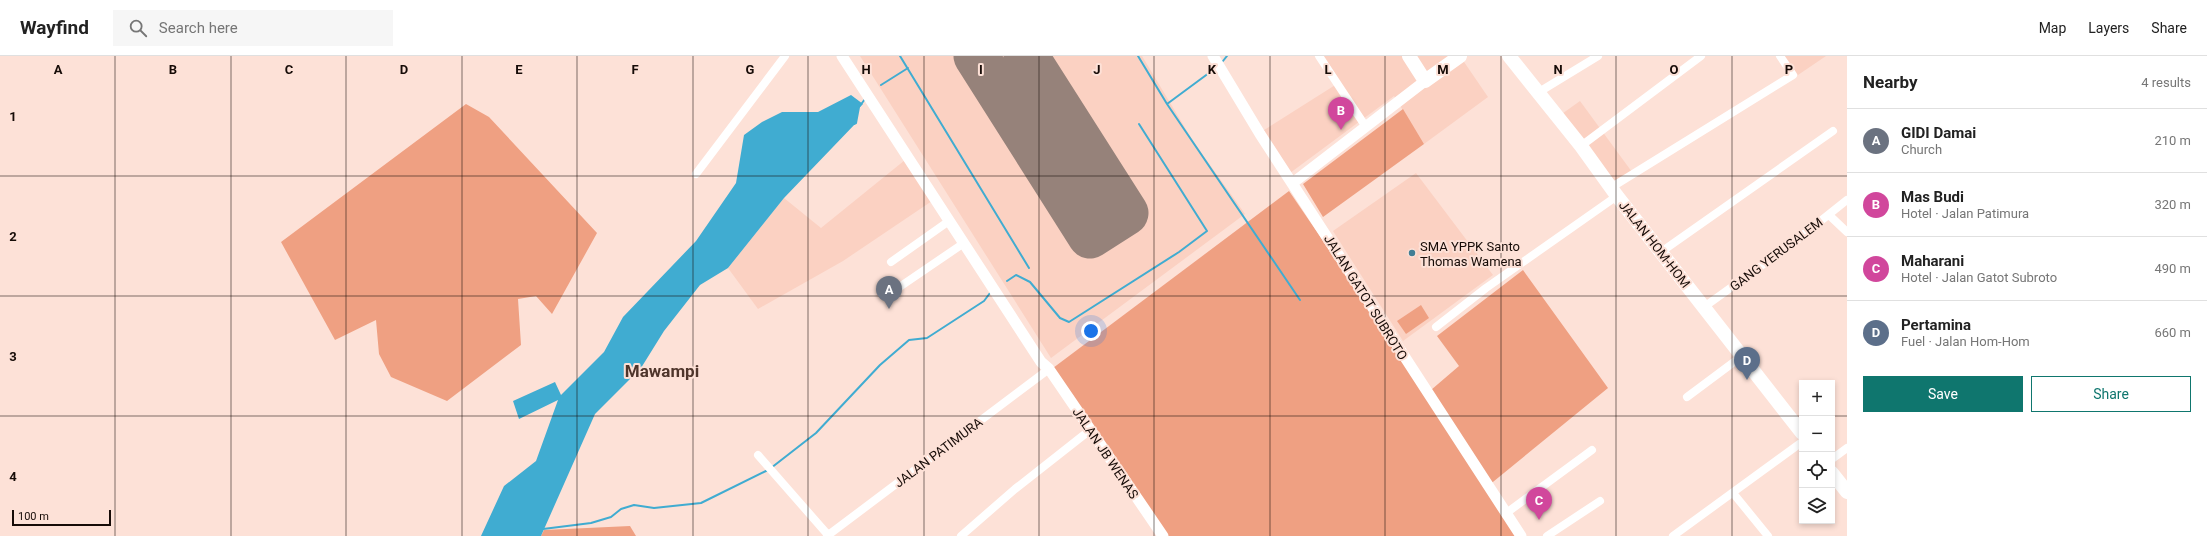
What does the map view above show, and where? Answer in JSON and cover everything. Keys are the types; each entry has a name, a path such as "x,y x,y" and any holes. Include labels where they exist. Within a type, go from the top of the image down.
{"highway":[{"path":"1409,56 1428,79"},
{"path":"1416,56 1428,79"},
{"path":"1428,79 1460,56"},
{"name":"JALAN HOM-HOM","path":"1509,56 1582,146 1614,191 1799,429"},
{"path":"1835,476 1847,492"}],"main road":[{"path":"842,56 1044,368"},
{"name":"JALAN GATOT SUBROTO","path":"1213,56 1260,134 1294,182 1521,536"},
{"path":"1294,182 1428,79"},
{"name":"JALAN JB WENAS","path":"1044,368 1085,434 1155,536"},
{"name":"JALAN JB WENAS","path":"1044,368 1163,536"}],"street":[{"path":"696,174 785,56"},
{"path":"1320,56 1366,127"},
{"path":"1539,92 1598,56"},
{"path":"1582,146 1701,56"},
{"path":"1436,326 1614,191 1793,75 1780,56"},
{"path":"1661,252 1833,131"},
{"name":"GANG YERUSALEM","path":"1704,307 1829,215 1847,200"},
{"path":"1829,215 1847,232"},
{"path":"891,262 949,221"},
{"path":"898,288 964,244"},
{"path":"1687,397 1742,356"},
{"name":"JALAN PATIMURA","path":"827,535 1044,368"},
{"path":"961,536 1015,489 1085,434"},
{"path":"1673,536 1683,533 1733,493 1799,444"},
{"path":"1835,457 1847,448"},
{"path":"1506,514 1592,450"},
{"path":"758,455 827,535"},
{"path":"1733,493 1768,536"},
{"path":"1547,536 1600,501"}],"shaded area":[{"path":"860,56 1142,56 1193,141 1245,214 1051,358"},
{"path":"1324,56 1460,56 1488,97 1424,144 1394,96 1290,173 1261,132 1340,82"},
{"path":"1784,56 1826,56 1798,75"},
{"path":"1580,101 1632,172 1614,183 1559,116"},
{"path":"466,104 489,117 597,233 552,314 536,296 518,299 521,345 447,401 391,377 379,354 376,320 335,340 281,242"},
{"path":"1403,109 1424,144 1323,217 1303,184"},
{"path":"905,160 932,201 843,261 758,309 728,268 784,198 821,228"},
{"name":"SMA YPPK Santo Thomas Wamena","path":"1416,173 1493,275 1403,341 1333,231"},
{"path":"1289,191 1367,305 1431,390 1459,366 1437,336 1523,270 1608,388 1488,486 1521,536 1167,536 1053,368"},
{"path":"1421,305 1429,318 1406,334 1397,321"},
{"path":"630,526 636,536 541,536 544,530"}],"water":[{"path":"851,95 863,104 859,108 856,123 784,198 728,268 700,285 664,331 641,368 595,414 541,536 481,536 504,486 536,461 558,400 519,419 513,401 555,382 561,395 604,352 623,317 696,241 736,183 744,135 762,122 782,112 818,112"}],"waterway":[{"path":"900,56 1029,268"},
{"path":"1138,56 1167,104 1300,300"},
{"path":"1223,61 1227,56"},
{"path":"881,85 908,68"},
{"path":"1167,104 1213,70"},
{"path":"854,124 856,123 859,107 865,99"},
{"path":"1007,281 1016,275 1030,282 1060,318 1069,322 1179,252 1207,231 1139,124"},
{"path":"771,468 816,433 880,365 909,340 927,338 984,301 990,293"},
{"path":"543,529 591,523 611,517 621,509 634,505 654,508 701,503 768,470"}],"runway":[{"path":"976,56 1090,236 1126,213 1026,56"}],"place":[{"name":"Mas Budi","path":"1341,130"},
{"name":"SMA YPPK Santo Thomas Wamena","path":"1412,253"},
{"name":"GIDI Damai","path":"889,309"},
{"name":"Pertamina","path":"1747,380"},
{"name":"Maharani","path":"1539,520"}],"district":[{"name":"Mawampi","path":"662,371"}]}
